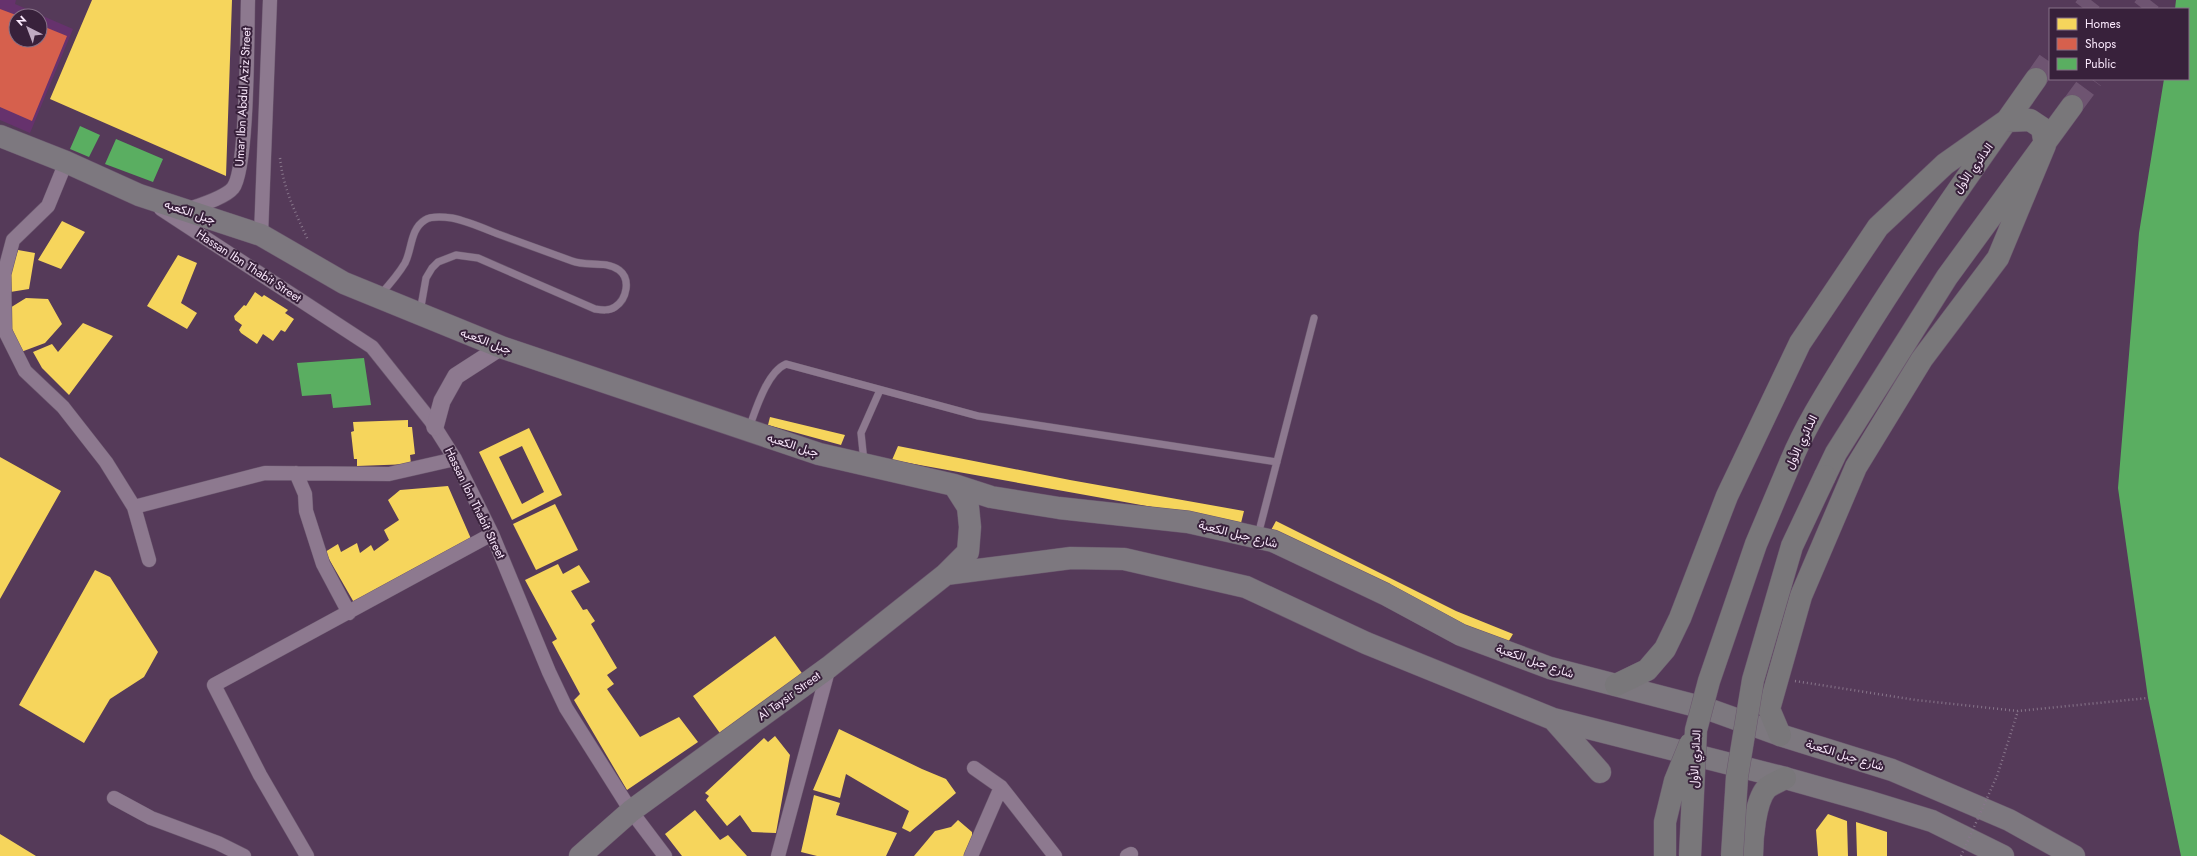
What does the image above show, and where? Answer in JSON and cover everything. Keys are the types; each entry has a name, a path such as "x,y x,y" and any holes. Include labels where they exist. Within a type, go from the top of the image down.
{"highway":[{"name":"الدائري الأول","path":"1690,856 1696,730 1709,681 1756,544 1804,431 1877,310 1947,204 2036,79"},
{"path":"1732,856 1737,777 1752,680 1792,546 1836,453 1947,277 2045,145 2072,106"},
{"path":"1616,685 1647,670 1665,649 1680,618 1727,496 1800,343 1878,227 1945,164 2006,121 2030,120 2042,128 2045,145 1998,258 1922,359 1856,467 1801,596 1769,709 1780,734"},
{"name":"جبل الكعبه","path":"0,136 66,162 139,195 261,235 344,283 501,347 819,454 954,485 991,497"},
{"name":"Al Taysir Street","path":"580,856 631,811 829,667 946,574 968,552 970,527 968,506 954,485"},
{"name":"شارع جبل الكعبة","path":"991,497 1059,508 1188,522 1257,537 1280,544 1385,594 1461,635 1550,668 1708,709 1892,770 2009,820 2074,856"},
{"path":"946,574 1071,558 1124,559 1246,587 1366,642 1553,719 1785,778 1932,821 2003,856"},
{"path":"1553,719 1600,772"},
{"path":"1665,856 1665,822 1675,781 1696,730"},
{"path":"1752,856 1752,841 1759,803 1767,789 1785,778"}],"street":[{"name":"Umar Ibn Abdul Aziz Street","path":"186,210 217,198 232,189 238,176 243,140 248,0"},
{"name":"Umar Ibn Abdul Aziz Street","path":"261,235 270,0"},
{"path":"66,162 48,206 13,240 4,274 5,331 25,371 64,408 106,462 134,508 149,560"},
{"name":"Hassan Ibn Thabit Street","path":"139,195 372,346 435,427 455,459 492,534 549,672 566,708 631,811 666,856"},
{"path":"435,427 442,401 456,376 501,347"},
{"path":"134,508 265,473 389,474 455,459"},
{"path":"296,473 306,494 306,511 323,564 349,613"},
{"path":"308,856 260,775 214,685 492,534"},
{"path":"778,856 829,667"},
{"path":"974,768 1001,787 1055,856"},
{"path":"971,856 1001,787"},
{"path":"114,798 151,818 218,843 244,856"},
{"path":"1127,856 1131,854 1131,856"}],"lane":[{"path":"378,297 398,275 406,261 416,229 425,220 436,218 451,218 480,227 582,265 604,264 619,270 626,281 626,291 622,301 615,307 606,310 595,309 478,258 456,255 438,262 432,268 426,278 420,314"},
{"path":"1257,537 1314,318"},
{"path":"748,430 772,376 778,367 786,364 978,416 1277,462"},
{"path":"864,464 861,432 880,390"}],"path":[{"path":"282,172 292,207 310,243"},
{"path":"1778,678 1916,700 2018,711 2148,698"},
{"path":"1961,856 1997,776 2018,711"}],"shaded area":[{"path":"0,0 16,0 15,4 24,8 8,8 8,48 48,48 48,18 73,29 30,133 0,120"}],"building: Homes":[{"path":"92,0 232,0 226,176 50,99"},
{"path":"62,221 85,232 61,269 38,260"},
{"path":"18,250 35,253 29,289 4,293"},
{"path":"178,255 197,263 181,303 197,313 187,329 147,306"},
{"path":"255,292 262,297 264,295 288,310 285,313 294,319 285,332 281,330 273,341 263,334 257,344 241,333 239,330 242,325 235,320 234,316 244,305 246,306"},
{"path":"26,298 48,299 62,324 45,343 21,352 5,311"},
{"path":"83,323 113,336 69,395 42,368 33,352 52,344 58,352"},
{"path":"770,417 845,435 841,445 768,425"},
{"path":"408,420 408,427 412,427 415,454 410,455 411,464 357,466 357,459 354,459 351,432 354,431 353,422"},
{"path":"529,428 562,495 512,520 479,452","holes":["522,446 544,492 522,504 499,457"]},
{"path":"898,446 1070,480 1244,511 1241,523 892,460"},
{"path":"0,457 61,491 0,599"},
{"path":"448,486 472,541 356,606 325,552 338,544 341,552 357,543 360,553 371,545 374,551 389,540 384,530 399,520 388,500 400,490"},
{"path":"555,504 578,550 536,570 513,524"},
{"path":"1276,521 1456,611 1513,634 1507,644 1450,618 1270,532"},
{"path":"558,564 563,574 579,565 590,582 571,591 583,610 587,609 595,621 591,624 617,668 607,675 614,684 607,689 640,737 679,717 698,742 627,790 574,700 580,694 552,642 557,639 525,580"},
{"path":"95,570 110,577 158,652 144,677 110,699 84,743 19,705"},
{"path":"775,636 804,676 722,736 693,696"},
{"path":"839,729 946,779 956,793 910,832 902,828 909,811 846,774 840,798 813,790"},
{"path":"775,736 790,755 776,833 752,832 740,815 727,826 706,800 709,796 705,793 764,738 768,742"},
{"path":"814,795 840,803 836,815 897,833 886,856 817,856 801,852"},
{"path":"695,810 720,840 728,835 747,856 682,856 665,834"},
{"path":"1828,814 1847,821 1848,856 1818,856 1816,830"},
{"path":"958,820 972,832 972,843 967,856 914,856 935,831 951,827"},
{"path":"1856,822 1887,832 1887,856 1857,856"},
{"path":"0,834 36,856 0,856"}],"building: Shops":[{"path":"0,9 8,12 8,48 48,48 48,28 67,36 32,121 0,107"}],"building: Public":[{"path":"2176,0 2197,0 2197,856 2181,856 2148,698 2118,488 2139,233 2164,80 2189,80 2189,8 2175,8"},
{"path":"80,126 100,135 89,157 70,149"},
{"path":"116,139 163,159 153,182 105,164"},
{"path":"364,358 371,405 333,408 331,394 302,396 297,363"}],"tunnel":[{"path":"2085,8 2091,0"},
{"path":"2144,8 2150,0"},
{"path":"2036,79 2049,60"},
{"path":"2072,106 2091,80"}]}
